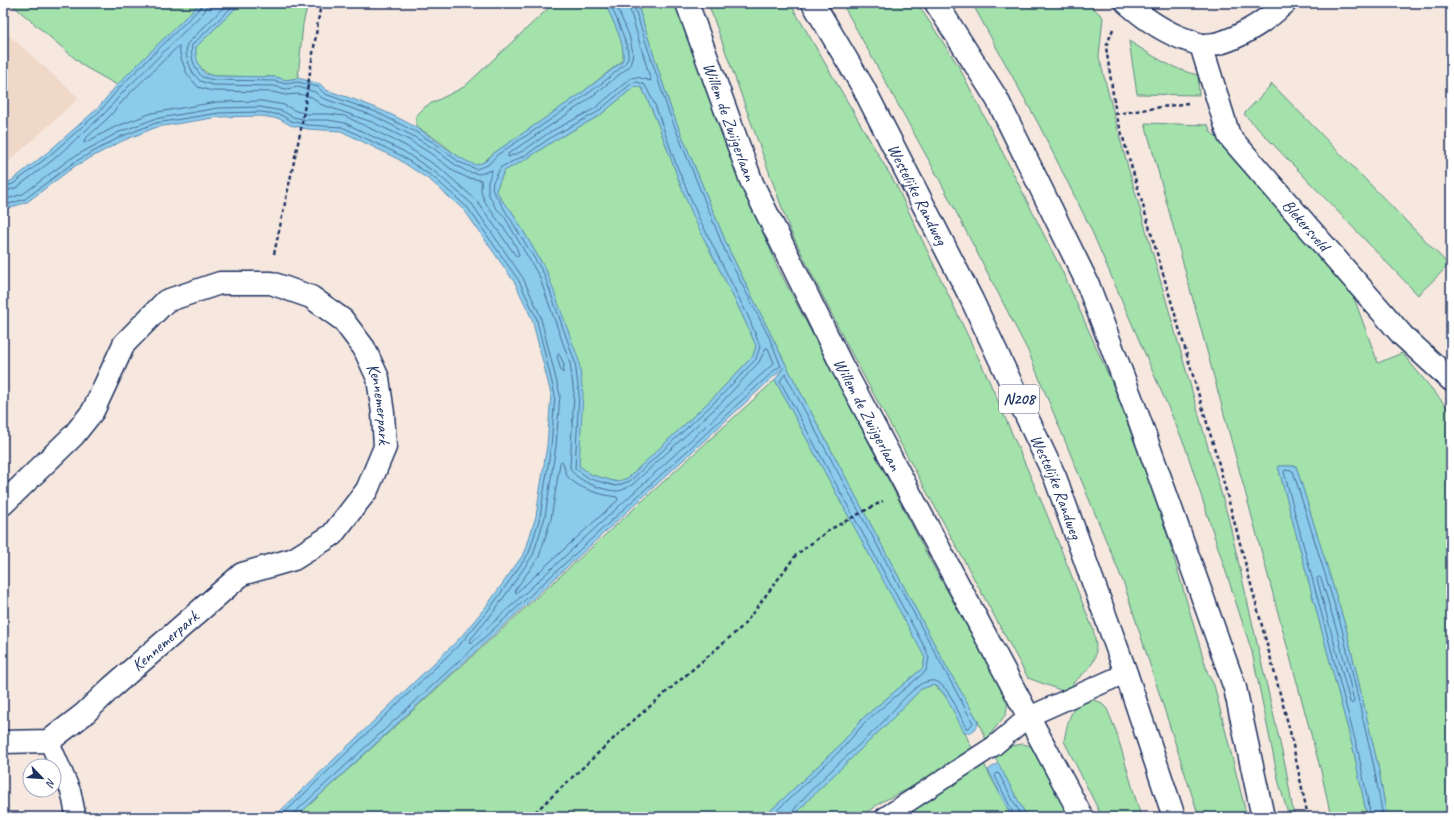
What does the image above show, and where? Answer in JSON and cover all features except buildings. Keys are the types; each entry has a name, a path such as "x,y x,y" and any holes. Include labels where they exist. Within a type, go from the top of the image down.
{"street":[{"name":"Willem de Zwijgerlaan","path":"687,3 752,183 842,366 1082,817"},
{"name":"Westelijke Randweg","path":"813,3 863,87 968,293 1055,476 1126,673 1174,817"},
{"path":"936,3 997,99 1087,282 1139,419 1235,688 1263,817"},
{"path":"1126,3 1149,22 1177,37 1202,45 1230,40 1258,25 1285,3"},
{"name":"Blekersveld","path":"1202,45 1229,136 1402,336 1451,380"},
{"name":"Kennemerpark","path":"3,504 74,435 93,411 124,344 166,301 220,283 271,283 311,297 343,320 364,348 378,378 383,413 384,447 367,490 332,535 294,559 242,574 117,682 84,714 49,741"},
{"path":"3,742 49,741"}],"lane":[{"path":"885,817 994,746 1028,716 1126,673"},
{"path":"49,741 71,792 76,817"}],"path":[{"path":"271,283 275,248 301,129 321,3"},
{"path":"1114,25 1106,47 1116,114 1218,457 1290,731 1308,817"},
{"path":"1116,114 1217,98"},
{"path":"530,817 627,726 744,626 796,555 812,541 868,509"}],"shaded area":[{"path":"3,30 79,98 3,167"}],"green space":[{"path":"10,3 200,3 117,85 85,67"},
{"path":"241,3 308,3 303,24 298,78 286,80 276,77 214,76 202,69 197,61 196,47"},
{"path":"554,3 605,3 621,40 623,48 622,61 579,95 494,153 480,165 468,162 457,156 434,138 416,127 416,116 426,106 464,87"},
{"path":"637,3 675,3 729,148 777,266 931,562 1008,699 1006,714 986,740 977,719 946,666 786,365 729,250 671,109"},
{"path":"708,3 790,3 896,185 987,376 1046,512 1093,629 1096,647 1094,660 1086,671 1073,683 1073,687 1063,691 1028,678 848,347 790,230"},
{"path":"842,3 917,3 958,65 1065,277 1115,390 1160,510 1208,674 1214,685 1247,817 1199,817 1124,584 1028,351 938,177"},
{"path":"972,3 1088,3 1103,17 1099,57 1122,146 1228,517 1286,769 1294,817 1289,817 1279,783 1252,652 1185,446 1090,227 1038,123"},
{"path":"1129,41 1171,65 1189,73 1198,75 1199,95 1137,94"},
{"path":"1272,84 1449,265 1418,295 1244,114"},
{"path":"635,86 642,88 663,136 694,217 742,313 756,346 753,356 716,395 628,478 617,482 592,475 579,466 547,272 511,210 503,202 496,190 504,171 528,158 555,140 599,116"},
{"path":"1145,123 1208,125 1211,132 1265,186 1350,287 1378,363 1402,353 1451,412 1451,817 1387,817 1378,766 1346,628 1296,466 1278,466 1354,752 1367,817 1331,817 1321,771"},
{"path":"775,380 925,657 923,668 863,718 839,746 764,817 296,817"},
{"path":"933,685 939,689 950,704 972,748 913,787 883,801 860,817 793,817 811,797 921,689"},
{"path":"1087,698 1100,702 1107,709 1116,731 1141,817 1102,817 1064,741 1068,722 1073,710 1081,701"},
{"path":"1023,744 1035,747 1073,817 1027,817 993,754 1006,747"},
{"path":"983,762 1012,817 902,817"}],"water":[{"path":"200,3 241,3 196,47 196,54 200,67 205,74 214,76 276,77 286,80 298,78 320,84 326,90 372,106 395,116 424,132 462,159 476,165 486,161 494,153 579,95 622,62 623,49 621,41 605,3 637,3 671,109 729,250 786,365 946,666 977,719 978,725 971,733 964,732 945,695 938,687 933,685 921,689 811,797 793,817 764,817 839,746 863,718 923,668 925,658 775,380 784,367 296,817 274,817 460,638 488,604 525,552 536,516 547,445 551,394 532,319 515,283 465,211 431,181 398,159 341,131 307,129 290,125 280,119 261,116 219,117 157,127 122,141 75,166 27,202 3,210 3,184 11,181 48,152 98,108 117,85","holes":["635,86 642,88 694,218 742,313 756,346 753,356 716,395 628,478 617,482 592,475 579,466 583,394 579,361 547,272 511,210 503,202 496,190 504,171 528,158 555,140 599,116"]},
{"path":"1278,466 1296,466 1346,628 1378,766 1387,817 1367,817 1354,752"},
{"path":"998,763 1027,817 1012,817 988,770"}]}
